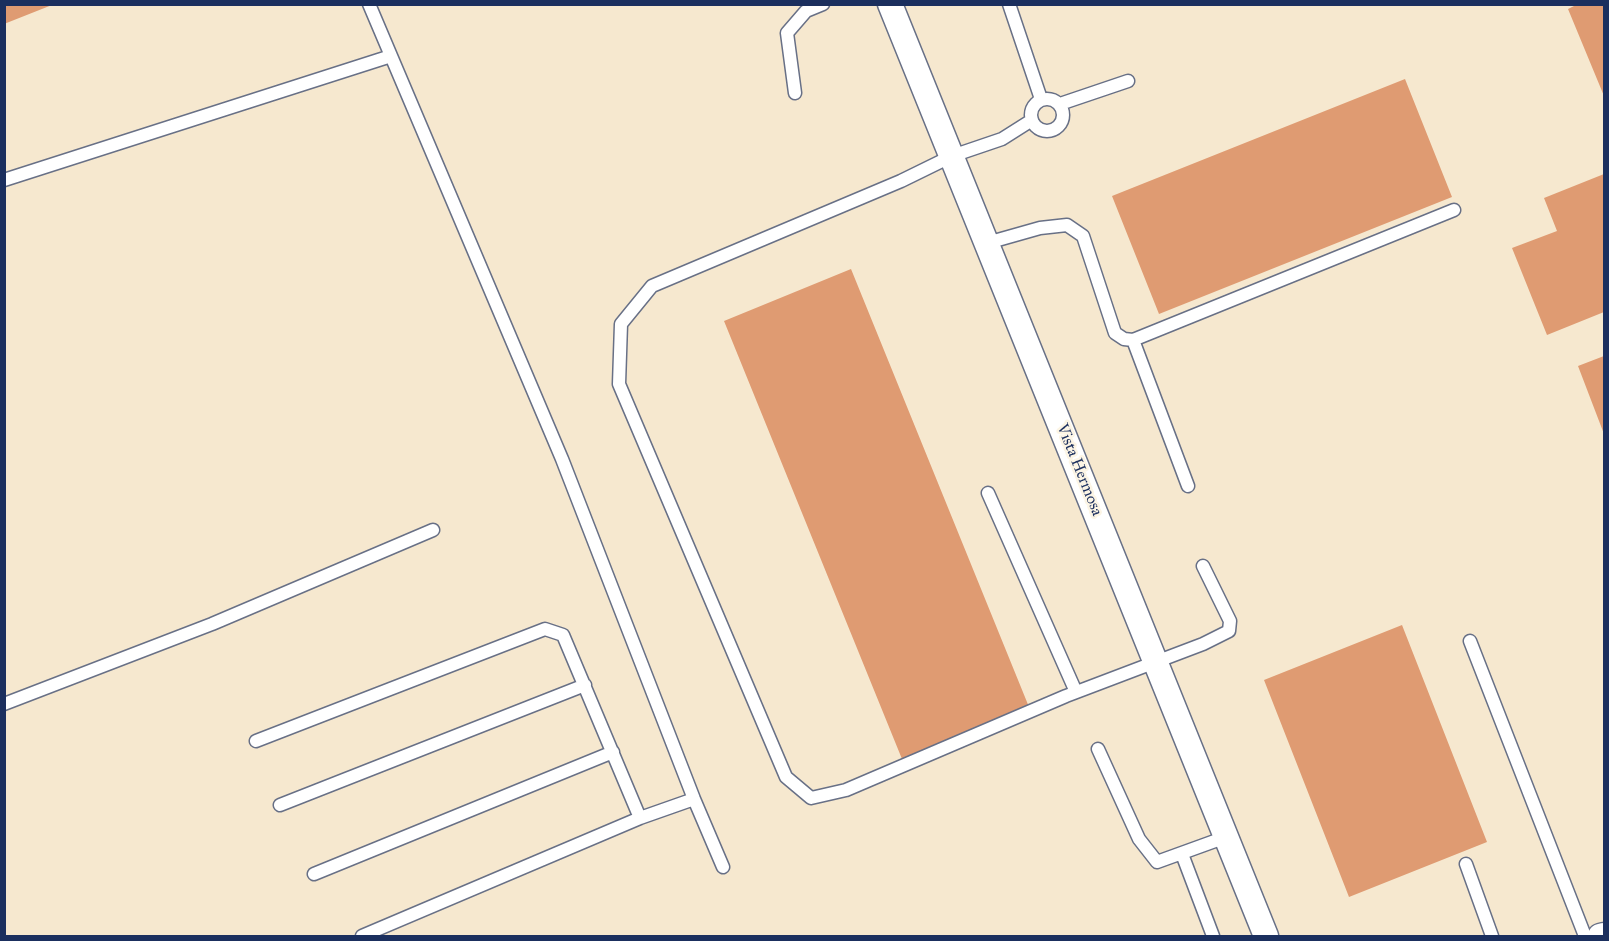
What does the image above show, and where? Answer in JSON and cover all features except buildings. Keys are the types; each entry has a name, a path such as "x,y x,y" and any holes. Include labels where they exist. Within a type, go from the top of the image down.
{"street":[{"name":"Vista Hermosa","path":"890,4 1266,936"},
{"path":"1600,936 1605,935"}],"lane":[{"path":"369,4 562,459 694,799 723,867"},
{"path":"795,93 787,33 806,11 823,4"},
{"path":"1009,4 1041,99"},
{"path":"4,180 391,56"},
{"path":"1060,104 1128,81"},
{"path":"1041,99 1051,99 1060,104 1063,113 1062,122 1056,129 1046,131 1037,128 1032,120 1032,108 1041,99"},
{"path":"1032,120 1002,139 952,156 901,181 652,286 621,324 619,384 786,777 811,798 846,790 1076,692 1156,662 1228,631 1230,621 1203,566"},
{"path":"987,243 1040,228 1067,225 1083,236 1115,333 1124,339 1133,340 1454,210"},
{"path":"1133,340 1188,486"},
{"path":"988,493 1076,692"},
{"path":"4,704 212,624 433,530"},
{"path":"256,741 544,629 563,635 640,818"},
{"path":"1470,641 1585,936"},
{"path":"280,805 585,685"},
{"path":"1098,749 1139,839 1157,862 1226,837"},
{"path":"314,874 613,752"},
{"path":"362,936 640,818 694,799"},
{"path":"1182,854 1213,936"},
{"path":"1466,864 1492,936"}]}
